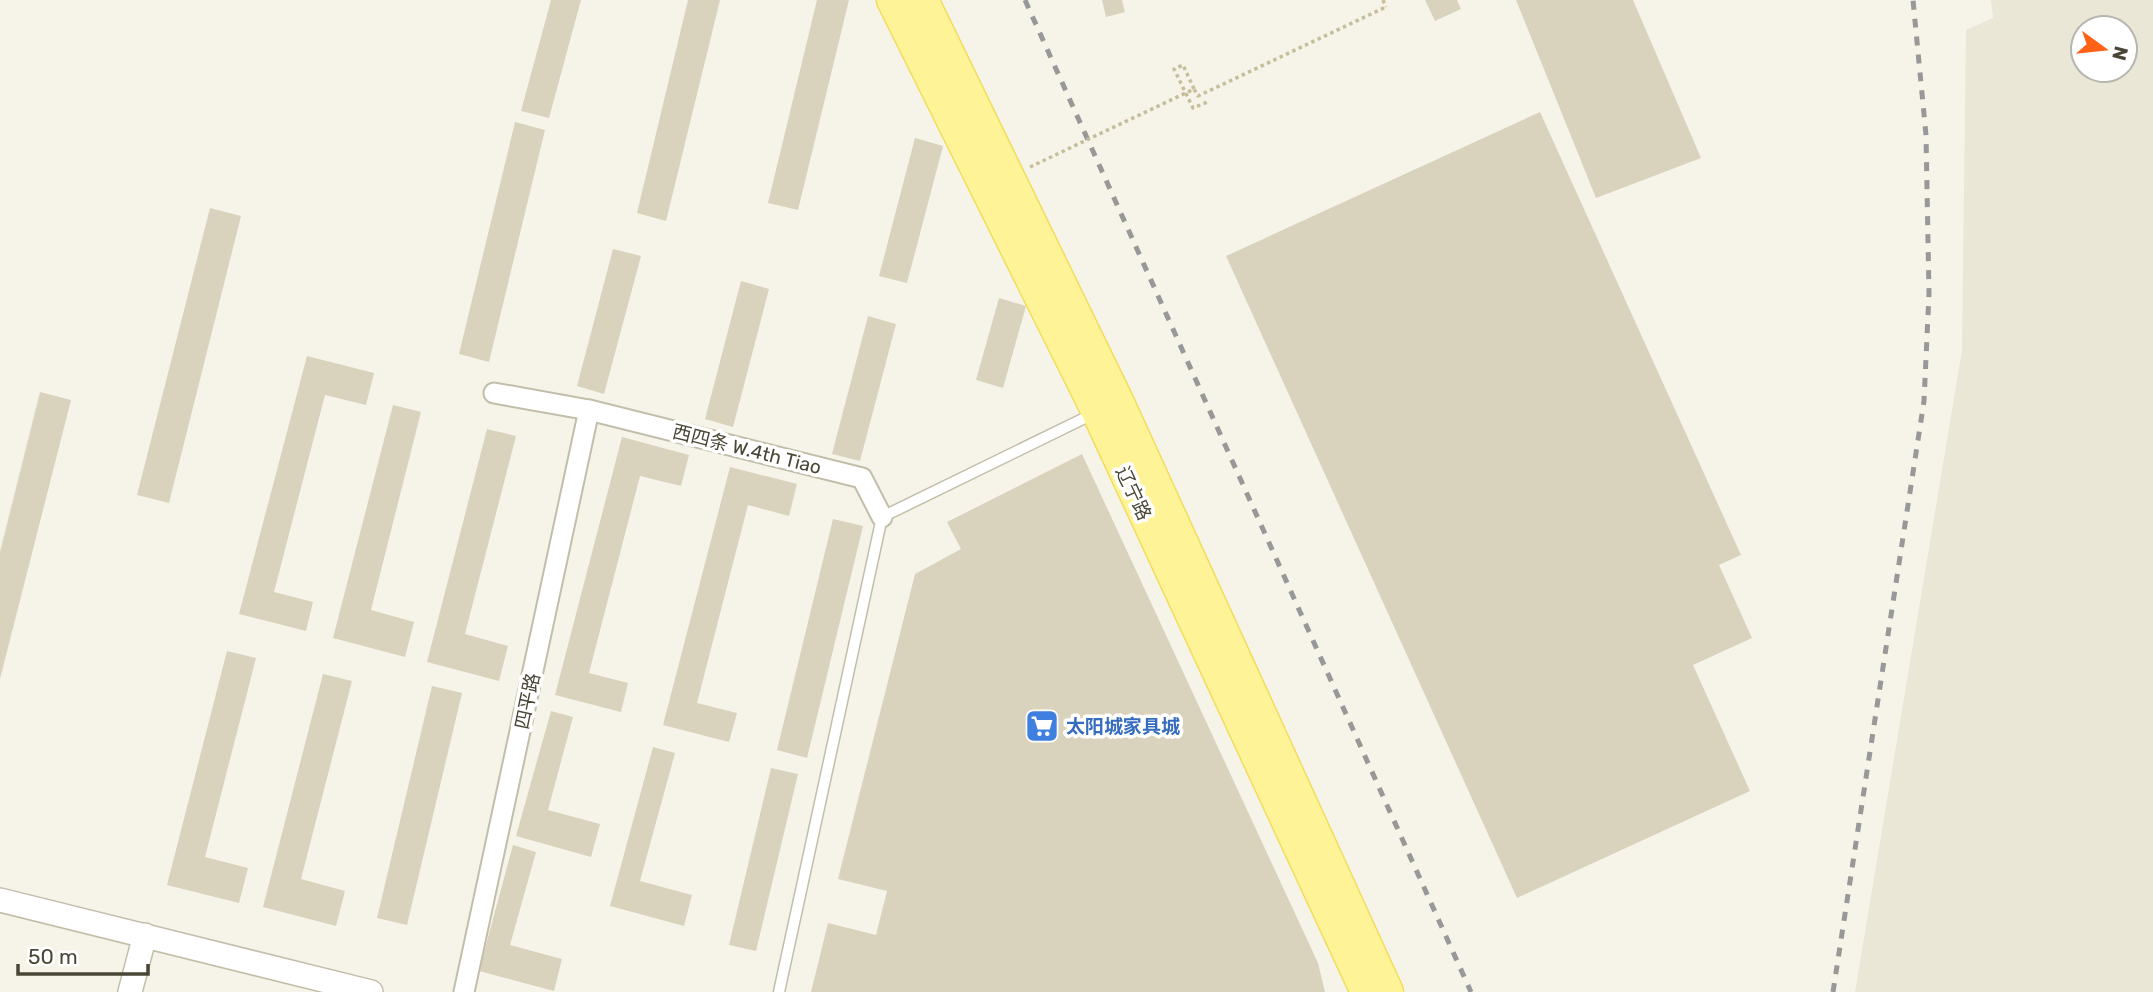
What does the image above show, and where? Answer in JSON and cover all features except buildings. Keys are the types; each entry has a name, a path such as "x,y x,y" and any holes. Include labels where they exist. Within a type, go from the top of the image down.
{"main road":[{"name":"辽宁路","path":"892,0 1097,412 1366,992"},
{"name":"辽宁路","path":"923,0 1119,403 1388,992"}],"street":[{"name":"西四条 W.4th Tiao","path":"494,393 589,410 862,478 882,517"},
{"name":"四平路","path":"464,992 589,410"},
{"path":"0,900 372,992"},
{"path":"130,992 145,935"}],"lane":[{"path":"779,992 882,517 1097,412"}],"path":[{"path":"1210,101 1193,108 1174,69 1183,65 1198,96 1386,6 1383,0"},
{"path":"1030,167 1194,89"}],"shaded area":[{"path":"1991,0 2153,0 2153,992 1855,992 1962,350 1966,30 1993,18"}],"railway":[{"path":"1025,0 1471,992"},
{"path":"1833,992 1924,401 1929,294 1926,135 1913,0"}],"place":[{"name":"太阳城家具城","path":"1042,726"}]}
